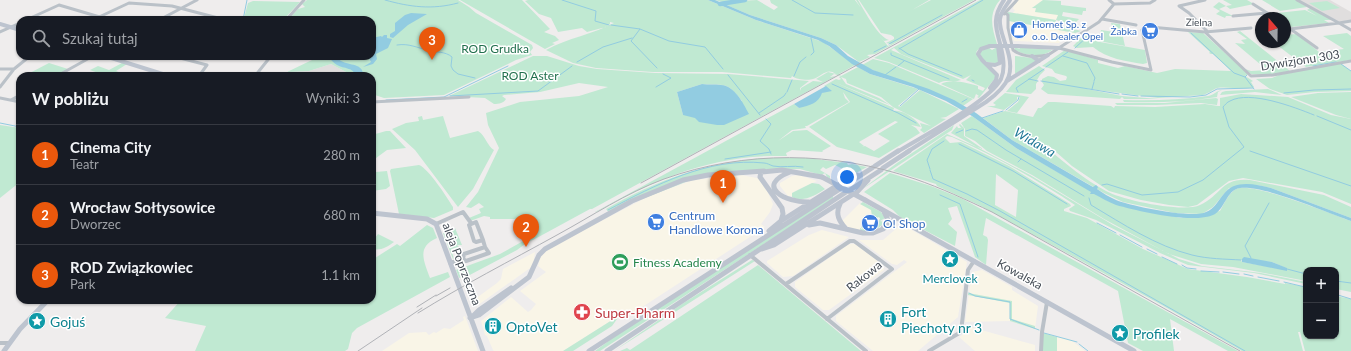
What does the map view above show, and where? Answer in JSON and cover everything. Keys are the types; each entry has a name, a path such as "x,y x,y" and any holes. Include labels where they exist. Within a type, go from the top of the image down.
{"main road":[{"path":"761,239 781,221 813,201 864,173 948,120 981,99 998,84 1003,73 1004,58 994,25 994,16 998,7 1004,0"},
{"path":"607,351 750,255 986,102 999,92 1007,81 1011,63 1000,30 999,19 1002,10 1010,0"},
{"path":"0,24 16,29"},
{"path":"984,62 992,65 1000,63 998,39"},
{"path":"981,99 992,86 997,77 994,71 979,56 979,51 983,48 990,46 1051,46 1058,49"},
{"path":"1007,81 1048,55"},
{"path":"1032,56 1039,61"},
{"path":"118,60 156,72"},
{"path":"470,318 520,284 533,272 538,257 543,250 632,201 683,180 699,176 771,170 776,174 774,184 775,190 784,199 798,203 813,201"},
{"name":"Kowalska","path":"771,170 796,171 822,177 1134,351"},
{"path":"764,171 760,174 762,179 776,198 783,211 781,221"},
{"path":"739,173 754,174 771,182 783,174 796,171"},
{"path":"757,251 774,246 842,202 863,187 870,177"},
{"path":"589,351 840,186"},
{"path":"842,202 837,210 837,216 840,222 848,230"},
{"path":"882,210 886,214 888,220 882,228"},
{"name":"aleja Poprzeczna","path":"376,213 427,219 436,224 483,351"},
{"path":"805,226 821,223 856,233 866,234 877,232 891,223 894,220 894,217"},
{"path":"891,223 905,223"},
{"path":"4,351 9,343 44,304"},
{"path":"466,306 479,313"},
{"path":"474,327 479,313"}],"street":[{"path":"124,0 129,1 129,3"},
{"path":"166,16 197,0"},
{"path":"290,16 304,0"},
{"path":"999,19 1017,0"},
{"path":"1109,0 1114,4 1150,3 1155,0"},
{"path":"1189,0 1194,2"},
{"path":"1205,0 1179,6 1189,13 1206,31"},
{"path":"1298,0 1307,8 1320,13 1351,30"},
{"path":"101,16 129,3 163,5 211,16"},
{"path":"1005,13 1008,15 1008,28 1013,50 1021,54 1032,56 1048,55 1102,19 1114,4"},
{"path":"1253,4 1265,12"},
{"path":"35,16 59,5 96,16"},
{"path":"1233,16 1255,14"},
{"path":"1102,19 1136,25"},
{"path":"1291,29 1351,21"},
{"path":"0,32 16,25"},
{"name":"Zielna","path":"1058,49 1151,70 1142,30 1147,27 1206,31 1251,28"},
{"path":"1291,30 1317,48"},
{"name":"Dywizjonu 303","path":"1206,31 1251,76 1274,75 1351,61"},
{"path":"0,86 14,69 25,60"},
{"path":"64,72 86,60"},
{"path":"188,60 207,65 202,72"},
{"path":"258,72 268,60"},
{"path":"0,69 14,69"},
{"path":"11,100 16,97"},
{"path":"376,102 469,97"},
{"path":"0,98 16,101"},
{"path":"436,224 463,212 470,223 468,225 474,240 476,242 483,240"},
{"path":"450,262 463,259 466,261 489,253 485,247 476,222 470,223"},
{"name":"Rakowa","path":"786,284 850,240 854,241 892,269 826,319"},
{"path":"463,259 464,254 485,247"},
{"path":"750,255 866,351"},
{"path":"929,351 961,332 968,270 974,261"},
{"path":"1042,351 1042,332 1047,302"},
{"path":"0,343 9,343"}],"shaded area":[{"path":"1018,0 1043,0 1032,8 1059,15 1056,20 1013,13 1015,10 1013,9 1014,5"},
{"path":"1299,0 1330,0 1351,12 1351,20 1340,22"},
{"path":"1009,21 1075,33 1069,38 1057,34 1056,38 1061,41 1059,43 1014,41 1010,31"},
{"path":"331,64 346,72 287,72 309,71"},
{"path":"741,175 757,178 764,184 773,204 770,212 761,224 765,227 630,315 620,315 563,351 493,350 487,336 485,335 481,321 511,297 528,312 531,310 536,304 520,291 546,272 538,266 540,258 548,249 649,196 693,180"},
{"path":"799,175 817,181 792,193 792,196 788,196 780,186 780,183 792,176"},
{"path":"860,203 882,215 878,224 866,231 850,229 842,221"},
{"path":"898,227 910,229 967,262 958,317 918,351 873,351 836,321 836,316 907,262 904,260 897,265 892,264 859,240 883,240"},
{"path":"822,230 849,237 793,276 783,277 767,263 767,261 809,235"},
{"path":"849,244 855,244 883,265 884,270 829,310 823,310 795,287 795,282"},
{"path":"535,252 533,266 478,305 475,299 501,279 503,269"},
{"path":"982,270 1012,287 1012,290 1038,306 1035,329 1010,321 965,322 972,272"},
{"path":"465,316 478,351 382,351 409,333 426,332 429,335 444,328 450,329 464,320 463,317"},
{"path":"967,326 1035,345 1035,351 975,351 959,337 965,333"},
{"path":"1057,337 1071,340 1085,351 1057,351"}],"green space":[{"name":"ROD Grudka","path":"307,0 458,0 476,13 532,45 533,48 530,52 532,55 516,60 444,95 384,98 376,95 376,72 346,72 331,64 309,71 287,72 312,60 376,60 376,16 292,16 298,9 305,7 302,4"},
{"name":"ROD Aster","path":"460,0 522,0 550,29 544,32 555,36 559,40 552,43 555,44 545,49"},
{"path":"708,0 756,20 823,42 855,65 839,74 841,76 834,74 830,77 836,76 592,209 529,241 517,250 466,277 464,276 459,278 456,270 500,254 534,235 520,219 490,219 490,217 484,216 470,221 469,218 481,213 479,209 484,207 479,203 471,208 466,207 478,192 499,148 488,125 486,113 520,102 579,96 608,87 579,83 540,92 504,95 502,96 506,99 501,103 496,104 485,98 449,96 533,56 547,56 579,66 597,69 655,73 728,74 809,81 800,88 800,91 801,88 813,81 823,82 816,79 828,72 836,74 830,71 811,80 805,80 792,76 791,78 722,72 653,72 596,68 573,63 546,50 563,42 605,27 587,32 582,28 558,32 551,18 539,14 525,1","holes":["702,84 728,87 734,91 742,101 683,115 677,92"]},
{"path":"715,0 757,0 774,10 778,7 771,3 770,0 855,0 861,8 856,0 858,0 876,29 880,34 889,40 884,41 878,34 888,46 891,44 886,43 894,39 894,37 881,33 859,0 929,0 912,10 931,0 974,0 875,54 867,55 870,57 859,62 836,45 821,38 750,15 724,4 726,3"},
{"path":"980,0 1000,0 996,5 992,16 997,44 984,47 976,53 978,57 993,71 996,77 979,98 976,94 974,99 941,84 949,81 939,83 889,62 874,58","holes":["894,48 901,54 963,79 971,75 966,80 985,88 983,91 978,89 978,86 965,82 954,81 961,80 891,50"]},
{"path":"1043,0 1061,1 1061,5 1086,8 1086,11 1083,11 1082,15 1063,12 1062,16 1079,19 1076,22 1068,20 1066,23 1056,20 1058,15 1035,12 1036,8 1032,8"},
{"path":"1223,0 1247,0 1254,4 1230,9 1226,6 1232,5"},
{"path":"1262,0 1296,0 1307,7 1280,11"},
{"path":"253,1 300,2 287,16 245,16 248,3"},
{"path":"1327,1 1340,8 1322,11 1309,3"},
{"path":"1219,2 1226,6 1219,9 1233,16 1226,16 1225,18 1216,14 1220,11 1213,7"},
{"path":"1310,8 1333,20 1324,20 1329,23 1291,27 1291,12 1286,12 1305,10 1317,16 1307,10"},
{"path":"1008,12 1056,20 1055,24 1081,31 1075,33 1009,21 1007,13"},
{"path":"1111,23 1120,24 1125,46 1099,41 1101,30 1114,32"},
{"path":"1240,31 1255,43 1255,48 1261,48 1290,71 1269,75 1251,74 1245,69 1251,71 1267,70 1235,43 1245,44 1241,40 1247,39 1237,32"},
{"path":"1188,32 1203,33 1248,74 1245,76 1253,81 1251,82 1254,87 1244,89 1217,88 1202,95 1158,98 1082,88 1122,96 1159,99 1124,99 1122,97 1120,99 1048,94 1041,89 1044,85 1042,79 1048,76 1054,77 1060,81 1066,80 1066,76 1055,73 1052,69 1042,66 1065,50 1098,60 1098,63 1118,68 1125,66 1157,73 1175,69 1231,71 1213,54 1209,53 1210,52"},
{"path":"1347,33 1351,36 1351,60 1306,67 1281,48 1291,48 1291,34 1297,34 1319,52 1344,49 1323,36"},
{"path":"1084,35 1100,42 1145,50 1147,63 1143,64 1117,59 1098,51 1093,47 1077,48 1073,46"},
{"path":"988,47 992,50 997,47 998,63 987,62 983,59 980,54 981,51"},
{"path":"1014,47 1020,49 1019,47 1052,50 1044,54 1029,55 1015,50"},
{"path":"1015,56 1032,58 1036,61 1015,74"},
{"path":"873,59 889,63 973,99 963,106 939,94 887,76 862,65"},
{"path":"49,63 68,69 63,72 32,72"},
{"path":"122,63 127,64 116,71 119,72 97,72 90,70 98,66 109,70"},
{"path":"1340,63 1351,71 1351,91 1315,92 1287,95 1270,89 1256,79 1272,78 1279,75"},
{"path":"1039,66 1045,70 1037,80 1033,81 1038,81 1036,84 1036,89 1031,94 1006,92 1016,80"},
{"path":"858,67 870,74 918,89 898,106 900,107 920,90 959,109 946,117 940,118 946,119 924,133 920,130 922,128 920,123 931,126 909,115 921,127 911,125 920,133 879,158 837,147 809,127 850,102 843,92 845,98 849,102 805,126 806,128 792,130 778,141 793,131 807,130 831,146 822,151 823,152 792,150 786,153 787,156 760,156 735,159 687,170 642,189 595,212 794,104 799,108 825,91 831,91 824,86 836,79 841,79 839,77","holes":["841,77 846,79 847,83 881,97 893,107 909,115 893,111 894,108 834,82 890,105 879,98 846,84","895,121 898,122 878,134 890,141 874,151 865,146 862,147 864,146 859,142"]},
{"path":"1268,89 1282,95 1255,92 1220,95 1222,92 1226,91"},
{"path":"1222,90 1218,92 1217,97 1194,100 1170,102 1124,102 1123,100 1155,100 1208,96"},
{"path":"1351,92 1351,119 1336,115 1291,97 1318,93"},
{"path":"1005,93 1029,97 1017,113 1007,111 1018,102 1020,97 1017,97 1017,100 1004,110 987,106 996,105 993,103"},
{"path":"1241,94 1288,97 1331,115 1351,119 1351,204 1322,192 1243,178 1229,181 1197,205 1188,207 1200,205 1207,201 1227,184 1233,181 1250,180 1324,195 1351,207 1351,218 1271,188 1257,185 1229,188 1213,207 1202,214 1175,213 1123,202 1104,193 1012,140 983,118 1005,111 1033,117 1038,108 1041,108 1048,102 1111,106 1114,108 1115,106 1155,107 1205,104 1220,106 1220,98","holes":["1048,145 1072,166 1109,191 1141,200 1188,207 1153,204 1114,195 1098,187 1075,171 1047,148"]},
{"path":"1218,99 1217,105 1201,103 1117,105 1115,103 1165,103"},
{"path":"422,116 423,120 443,116 450,138 478,131 494,150 473,189 458,207 415,150 392,129 406,123 419,121 418,117"},
{"path":"972,116 1016,148 1108,201 1123,206 1181,218 1220,211 1226,199 1233,191 1244,188 1292,199 1351,221 1351,292 1339,290 1339,267 1303,267 1303,280 1233,267 1201,264 1169,254 1104,219 1032,175 987,151 975,141 965,136 965,129 961,123","holes":["1241,260 1272,262 1286,268 1287,270 1242,262"]},
{"path":"960,124 964,128 964,136 983,149 951,133 957,126 958,128 961,128 959,125"},
{"path":"0,125 16,127 16,185 0,198"},
{"path":"954,125 952,130 861,190 897,163"},
{"path":"390,131 406,148 387,150 376,158 376,134"},
{"path":"947,134 977,147 1030,175 1113,225 1179,259 1202,266 1261,273 1303,281 1303,283 1254,273 1188,265 1160,253 1096,220 1070,211 1069,209 1075,205 1030,177 968,144 952,137 947,136 945,138 950,143 961,142 1009,166 1070,204 1071,206 1064,209 1064,211 1087,218 1143,249 1188,269 1303,286 1303,339 1339,339 1339,297 1351,299 1351,351 1305,351 1300,332 1298,332 1303,351 1242,351 1160,304 979,205 937,186 936,184 893,171","holes":["996,174 1018,190 1016,217 995,205"]},
{"path":"765,158 807,158 867,167 841,181 839,178 849,172 835,165 826,169 823,167 820,170 825,173 821,175 800,169 768,169 706,174 609,212 606,209 645,189 683,174 722,164"},
{"path":"419,165 427,171 437,183 453,207 453,210 434,218 399,214 390,171 391,169"},
{"path":"387,171 390,186 386,189 376,190 376,172"},
{"path":"825,173 830,176 830,179 827,177"},
{"path":"890,173 931,186 963,199 1238,351 1228,351 1170,319 1174,351 1143,351 1128,343 1118,291 986,218 983,235 987,237 988,240 986,265 975,257 957,206 948,208 952,219 948,224 957,232 955,246 901,218 893,210 864,192"},
{"path":"812,183 819,184 825,189 814,196 805,199 796,199 792,197 792,193"},
{"path":"833,195 833,199 600,351 595,351 614,337"},
{"path":"863,202 881,212 885,218 880,221 884,222 877,229 871,231 861,231 860,228 864,230 861,227 864,224 870,228 875,223 870,221 872,219 878,224 880,218 878,217 876,219 872,216 871,210 860,204"},
{"path":"427,225 433,228 437,238 426,246 423,255 430,278 448,272 450,277 357,328 352,333 348,349 345,351 195,351 206,326 165,318 177,304 376,304 376,257 397,244 400,246"},
{"path":"455,228 462,245 457,245 459,247 451,249 453,259 443,233 448,232 449,235"},
{"path":"378,234 394,242 381,249 376,249 376,237"},
{"path":"752,260 755,261 614,351 682,304"},
{"path":"758,265 861,351 620,351 627,348 630,350"},
{"path":"968,293 1012,301 1012,319 1035,326 1035,329 1010,321 1010,303 968,295"},
{"path":"620,315 612,326 573,351 563,351"},
{"path":"1043,333 1057,337 1057,351 1043,351"}],"water":[{"path":"708,0 715,0 750,15 821,38 836,45 848,56 873,70 929,89 954,100 976,113 1012,140 1093,187 1096,185 1098,187 1097,189 1123,203 1161,211 1199,214 1211,209 1228,190 1233,187 1251,184 1271,188 1351,218 1351,221 1279,195 1251,188 1240,188 1235,190 1228,196 1217,212 1213,215 1204,217 1192,218 1165,216 1116,205 1094,194 1090,194 1091,192 1016,148 972,116 946,101 913,87 870,74 852,64 829,46 818,40 756,20"},
{"path":"411,13 427,14 408,25 393,38 390,37 390,34 395,31 395,23 405,15"},
{"path":"387,35 387,38 392,39 388,48 376,54 376,37"},
{"path":"376,54 377,59 373,64 363,67 371,62 370,60 376,60"},
{"path":"331,60 339,60 359,67 363,72 354,72 334,63"},
{"path":"702,84 721,85 730,88 738,96 749,114 724,125 699,122 695,118 683,115 677,92"},
{"path":"826,86 832,91 822,93 818,100 813,104 799,108 794,104"},
{"path":"1244,257 1272,262 1287,268 1287,271 1242,262"}],"waterway":[{"path":"244,16 247,0"},
{"path":"385,0 421,7 458,3"},
{"path":"562,0 596,11 595,21 609,25"},
{"path":"720,4 745,0"},
{"path":"792,0 815,13 853,15"},
{"path":"900,49 983,0"},
{"path":"889,44 942,15"},
{"path":"611,25 640,29"},
{"path":"640,29 669,41 705,47 723,69"},
{"path":"640,29 631,41 657,68"},
{"path":"1191,33 1234,73 1245,77"},
{"path":"1075,48 1088,36"},
{"path":"577,62 603,47 632,38"},
{"path":"811,38 814,52 811,55"},
{"path":"397,45 409,45 447,54 452,57 451,66 453,70 458,74 475,78"},
{"path":"874,52 886,46"},
{"path":"900,49 908,54 962,76"},
{"path":"1046,67 1068,52"},
{"path":"891,53 891,55 949,79"},
{"path":"1063,56 1087,63 1095,78 1094,81"},
{"path":"794,76 800,62 806,57"},
{"path":"898,66 904,61"},
{"path":"1313,66 1336,62"},
{"path":"1341,64 1351,71"},
{"path":"386,100 444,97 508,66"},
{"path":"450,96 538,91 572,66"},
{"path":"885,75 896,67"},
{"path":"1029,79 1044,69"},
{"path":"656,87 671,78 663,74"},
{"path":"728,75 760,115"},
{"path":"1245,77 1254,89"},
{"path":"1018,92 1016,88 1029,79"},
{"path":"1029,79 1038,81"},
{"path":"787,92 792,80"},
{"path":"1041,81 1119,94"},
{"path":"1092,89 1094,82"},
{"path":"832,84 898,113 916,123"},
{"path":"1141,96 1190,97 1206,95 1217,89 1253,88"},
{"path":"900,106 919,89"},
{"path":"1284,93 1314,90 1351,89"},
{"path":"759,113 784,96 786,93"},
{"path":"1122,94 1138,96"},
{"path":"1006,110 1018,100 1019,97"},
{"path":"1102,185 1107,184 1142,195 1178,192 1203,180 1244,147 1229,127 1223,107 1229,101 1249,97 1260,98 1284,104 1314,115"},
{"path":"962,102 967,99"},
{"path":"982,118 1003,111"},
{"path":"1317,116 1351,130"},
{"path":"766,119 771,124 760,141 770,152"},
{"path":"0,123 16,126"},
{"path":"966,131 972,129 977,130 1006,150 1084,196"},
{"path":"956,133 963,130"},
{"path":"930,169 927,160 932,149 944,141"},
{"path":"959,144 1013,171 1067,204"},
{"path":"1250,151 1351,186"},
{"path":"725,159 770,152"},
{"path":"1018,162 1021,159"},
{"path":"608,210 644,191 683,175 723,164 743,162 765,163 776,167 803,167"},
{"path":"930,170 933,179 1000,211 1245,351"},
{"path":"940,195 960,204 978,257"},
{"path":"1089,198 1091,205 1140,234 1166,246 1192,255 1216,259 1241,260"},
{"path":"1251,258 1245,246 1269,203"},
{"path":"1097,223 1116,233"},
{"path":"1120,235 1142,247"},
{"path":"1147,249 1157,254"},
{"path":"1162,257 1177,264"},
{"path":"1182,265 1187,268 1196,269"},
{"path":"1287,269 1303,273"},
{"path":"1201,271 1219,272"},
{"path":"1223,272 1239,274"},
{"path":"1244,274 1253,276"},
{"path":"1258,277 1279,281"},
{"path":"1339,281 1351,283"},
{"path":"1284,282 1303,287"},
{"path":"969,293 975,296 1010,302 1010,319 1039,330"},
{"path":"1339,295 1351,299"},
{"path":"1044,333 1077,342"},
{"path":"1079,344 1088,351"}],"railway":[{"path":"641,183 976,0"},
{"path":"418,313 469,283 623,198 664,179 726,163 758,159 821,159 853,163 884,170 915,179 973,203 992,212 1240,351"},
{"path":"436,296 450,288"},
{"path":"417,307 436,295"},
{"path":"358,351 422,308"}],"place":[{"name":"Hornet Sp. z o.o. Dealer Opel","path":"1019,30"},
{"name":"Żabka","path":"1150,31"},
{"name":"ROD Związkowiec","path":"432,60"},
{"name":"Cinema City","path":"723,203"},
{"name":"Centrum Handlowe Korona","path":"656,222"},
{"name":"O! Shop","path":"870,223"},
{"name":"Wrocław Sołtysowice","path":"526,247"},
{"name":"Merclovek","path":"950,259"},
{"name":"Fitness Academy","path":"620,262"},
{"name":"Super-Pharm","path":"582,312"},
{"name":"Fort Piechoty nr 3","path":"888,319"},
{"name":"Gojuś","path":"37,321"},
{"name":"OptoVet","path":"493,326"},
{"name":"Profilek","path":"1120,333"}],"water label":[{"name":"Widawa","path":"1035,142"}]}
